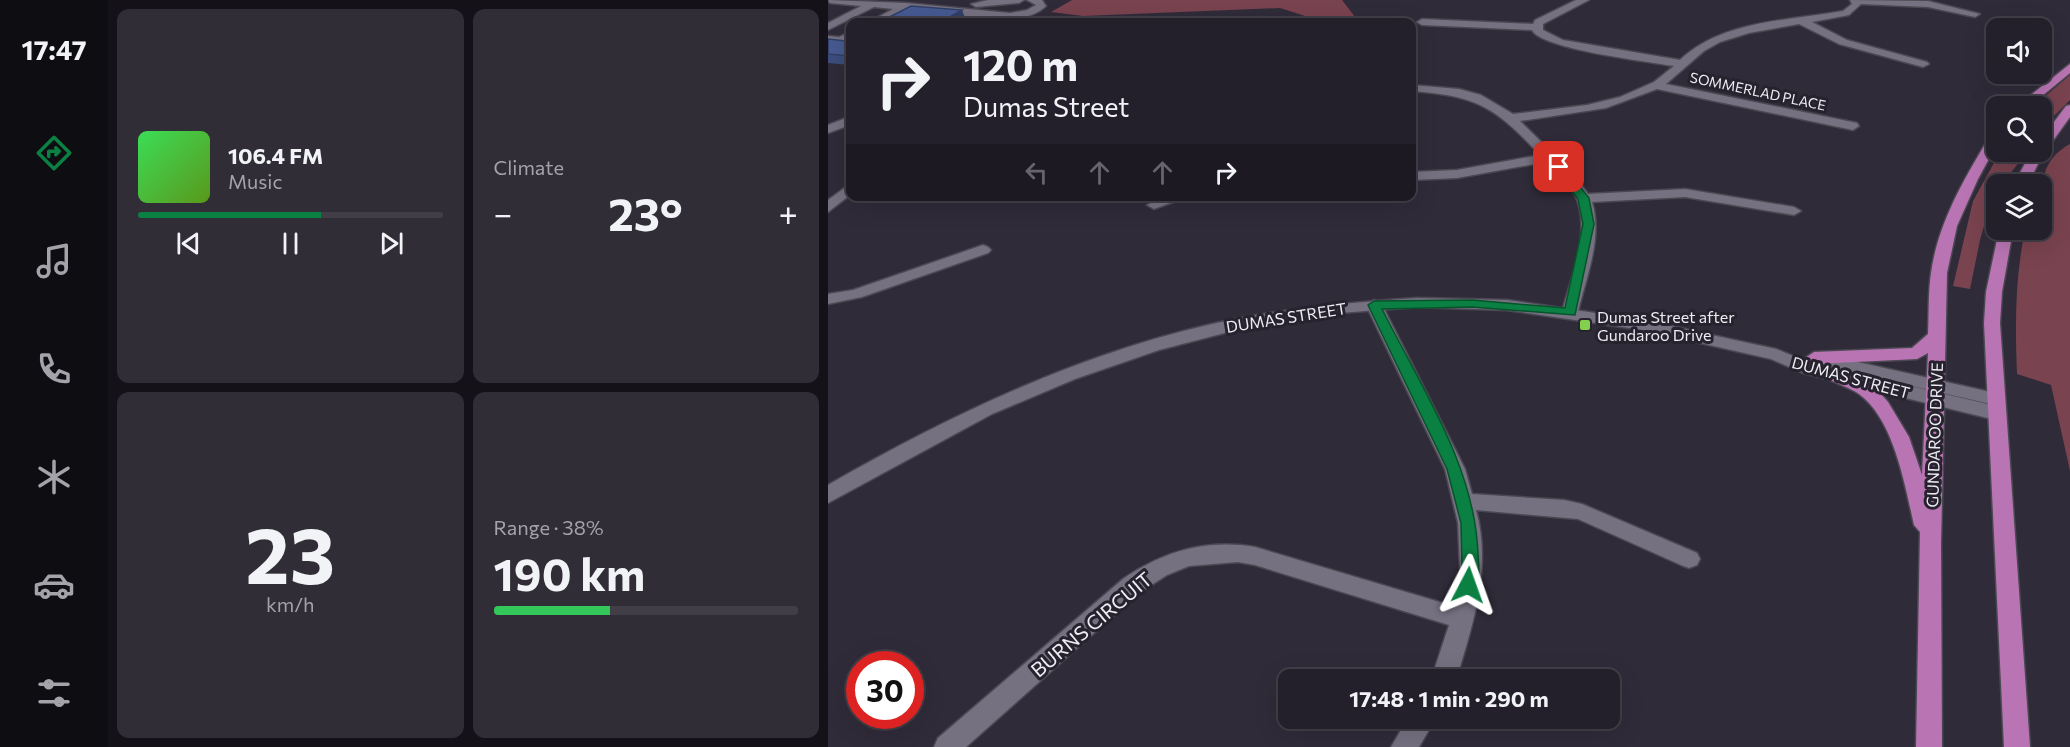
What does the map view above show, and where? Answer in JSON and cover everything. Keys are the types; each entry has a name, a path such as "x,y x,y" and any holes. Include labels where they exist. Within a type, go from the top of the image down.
{"main road":[{"path":"2035,96 2070,67"},
{"path":"2052,133 2070,109"},
{"name":"GUNDAROO DRIVE","path":"1929,747 1930,544 1939,273 1950,226 1971,179 1986,153"},
{"path":"2004,240 1994,292 1992,323 1995,406 2017,747"},
{"path":"1814,358 1917,353 1938,335"},
{"path":"1832,374 1868,391 1882,408 1907,455 1930,544"}],"street":[{"path":"830,0 873,4 907,3 1012,15 1030,13 1041,6 1039,2 1032,0"},
{"path":"881,18 915,1 958,4 1019,0"},
{"path":"1422,21 1536,27 1545,18 1584,0"},
{"path":"1512,118 1610,102 1656,85 1698,49 1725,36 1846,13 1854,10 1857,6 1856,1 1928,4 1975,14"},
{"path":"828,27 873,4"},
{"path":"1802,21 1844,42 1923,64"},
{"path":"1536,27 1544,37 1560,43 1681,64"},
{"path":"828,39 841,40 846,37"},
{"name":"SOMMERLAD PLACE","path":"1656,85 1853,126"},
{"path":"1416,88 1470,95 1499,107 1575,184 1584,198 1589,224 1570,312"},
{"path":"828,129 846,119"},
{"path":"1416,176 1457,174 1550,157"},
{"path":"829,206 846,192"},
{"path":"1584,198 1686,194 1794,211"},
{"path":"1154,205 1166,201"},
{"path":"828,299 856,294 983,250"},
{"name":"DUMAS STREET","path":"828,495 924,438 1005,399 1092,364 1164,342 1267,318 1374,305 1472,304 1570,312 1668,330 1776,355 1814,358 1936,393"},
{"path":"1374,305 1448,454 1465,501 1469,523 1471,569 1463,619 1447,669"},
{"name":"DUMAS STREET","path":"1776,355 1803,367 1832,374 1995,406"},
{"path":"1465,501 1564,508 1582,512 1689,560"},
{"name":"BURNS CIRCUIT","path":"947,747 1131,586 1160,567 1191,555 1224,551 1255,556 1463,619"},
{"path":"1404,747 1416,729"}],"shaded area":[{"path":"1072,0 1342,0 1356,18 1311,18 1280,8 1083,16 1051,12"},
{"path":"2070,75 2070,100 2052,118 2052,96 2046,96"},
{"path":"2070,144 2070,471 2051,385 2017,374 2016,301 2023,240 2052,240 2052,174 2045,174 2050,162"},
{"path":"1994,162 2019,162 2010,174 1988,174"},
{"path":"1986,177 1986,219 1970,289 1953,286 1973,201"}],"building":[{"path":"911,6 962,10 948,18 888,18"},
{"path":"828,39 846,41 846,56 828,54"}],"place":[{"name":"Dumas Street after Gundaroo Drive","path":"1585,325"}],"route":[{"path":"1468,585 1471,569 1469,523 1455,469 1374,305 1407,303 1505,305 1570,312 1589,224 1584,198 1559,167"}]}
